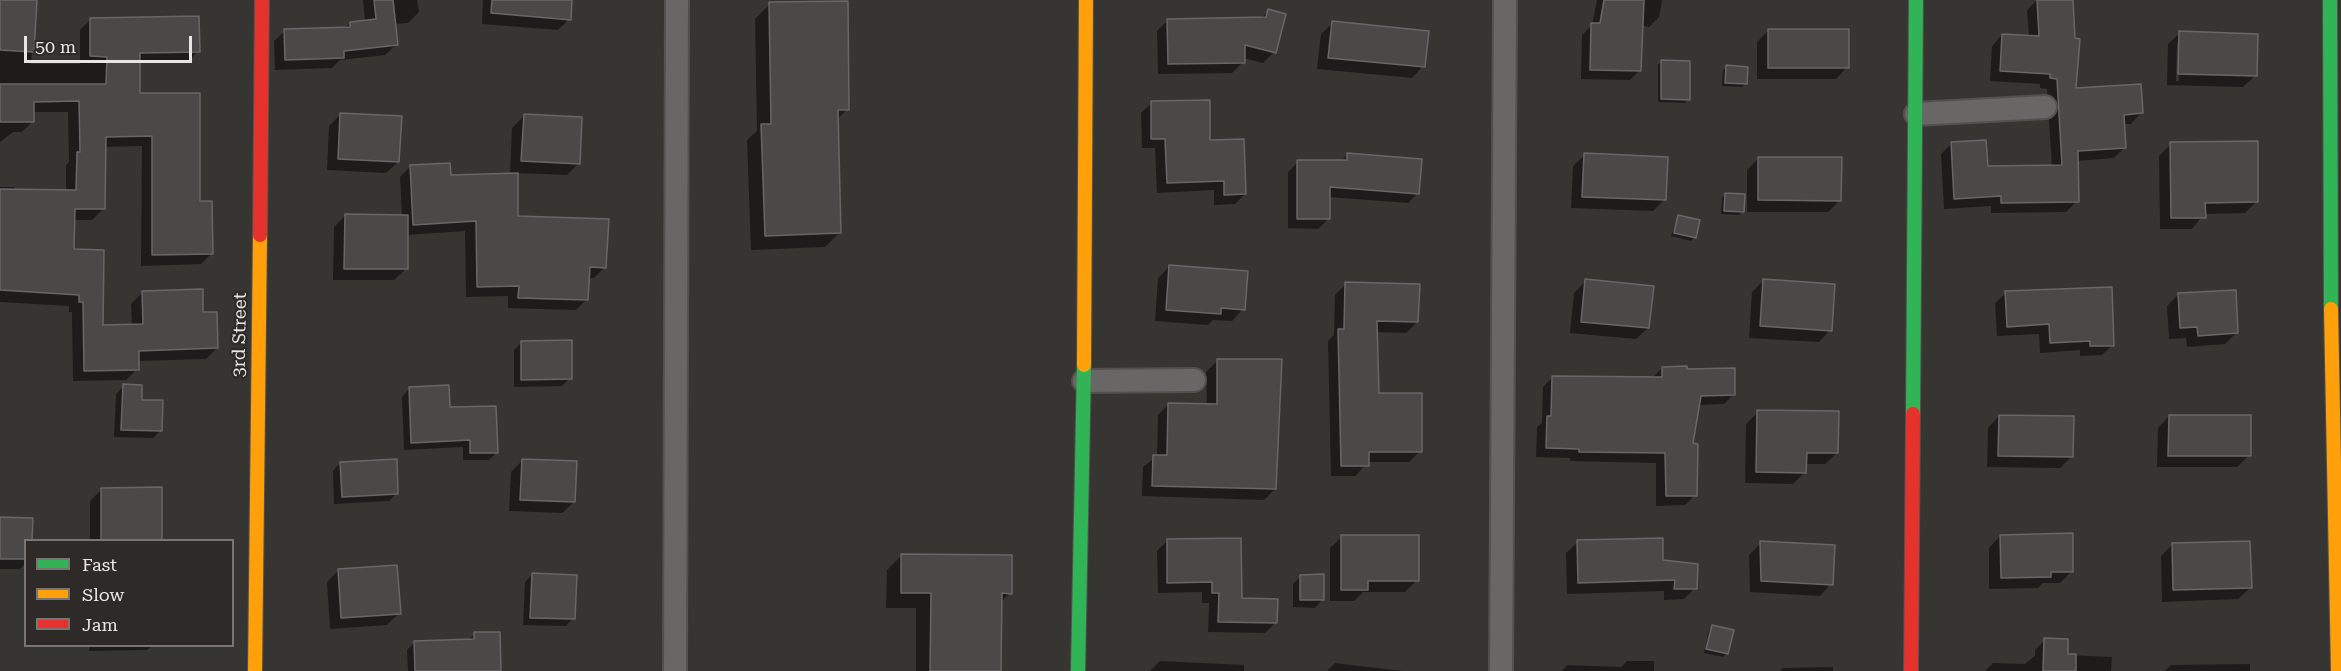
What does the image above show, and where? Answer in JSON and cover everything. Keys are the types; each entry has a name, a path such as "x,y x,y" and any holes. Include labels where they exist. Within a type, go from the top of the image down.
{"street":[{"name":"3rd Street","path":"255,671 262,0"},
{"path":"675,671 677,0"},
{"path":"1078,671 1084,381 1086,0"},
{"path":"1501,671 1505,0"},
{"path":"1911,671 1916,0"},
{"path":"2330,0 2329,193 2338,671"},
{"path":"1916,114 2045,107"},
{"path":"1084,381 1194,380"}],"building":[{"path":"0,0 37,0 34,52 0,50"},
{"path":"374,0 393,0 398,45 344,51 344,58 285,60 284,29 350,27 350,22 376,19"},
{"path":"492,0 572,0 571,20 491,13"},
{"path":"1604,0 1644,0 1641,71 1590,70 1591,23 1600,23"},
{"path":"2037,0 2073,0 2075,38 2080,39 2076,88 2141,84 2143,113 2124,115 2126,148 2078,151 2079,202 2001,203 2001,196 1954,199 1951,142 1986,140 1988,166 2062,165 2057,79 2050,78 2050,74 2000,71 2002,34 2039,36"},
{"path":"848,1 849,110 838,110 841,233 765,236 761,124 771,124 769,2"},
{"path":"1268,9 1286,14 1276,53 1245,45 1245,63 1168,64 1167,19 1266,17"},
{"path":"199,16 200,52 140,53 140,93 200,93 200,201 212,201 213,254 152,255 152,136 106,137 105,209 75,209 74,249 104,250 103,325 143,324 142,291 203,289 203,312 217,312 218,348 139,351 139,370 84,371 83,302 79,302 79,295 0,290 0,189 76,190 77,152 80,152 79,101 34,102 34,122 0,122 0,84 106,84 107,57 90,56 90,18"},
{"path":"1332,21 1429,31 1425,67 1328,58"},
{"path":"1768,29 1849,29 1849,68 1768,68"},
{"path":"2179,31 2258,34 2257,76 2178,74"},
{"path":"1661,60 1690,61 1690,100 1661,99"},
{"path":"1726,65 1748,67 1747,84 1725,83"},
{"path":"1210,100 1210,140 1244,139 1246,194 1224,195 1224,181 1167,183 1165,139 1151,139 1151,101"},
{"path":"340,113 402,116 399,162 338,159"},
{"path":"524,114 582,117 580,164 521,161"},
{"path":"2258,141 2258,202 2205,203 2206,218 2171,218 2170,142"},
{"path":"1347,153 1422,159 1419,194 1330,187 1330,219 1297,219 1297,160 1347,160"},
{"path":"1584,153 1668,157 1666,200 1582,197"},
{"path":"1758,157 1842,157 1841,201 1758,200"},
{"path":"450,163 451,175 518,173 518,216 609,219 606,268 590,267 588,300 518,298 519,286 477,287 476,221 413,225 410,165"},
{"path":"1725,193 1745,194 1744,212 1724,211"},
{"path":"345,214 408,215 408,269 344,269"},
{"path":"1678,215 1700,220 1696,238 1674,233"},
{"path":"1169,265 1248,271 1245,310 1221,308 1221,314 1166,310"},
{"path":"1585,279 1654,286 1649,328 1581,322"},
{"path":"1763,279 1835,284 1832,331 1760,326"},
{"path":"1345,282 1420,284 1418,322 1377,321 1379,393 1422,393 1422,452 1369,452 1369,466 1341,466 1338,329 1344,329"},
{"path":"2112,287 2114,346 2090,346 2090,341 2050,343 2049,324 2007,327 2005,291"},
{"path":"2236,290 2238,333 2198,336 2197,327 2180,328 2178,293"},
{"path":"572,340 572,379 521,380 521,341"},
{"path":"1217,359 1282,359 1276,489 1152,486 1153,455 1167,455 1168,403 1217,404"},
{"path":"1687,366 1687,369 1735,368 1735,395 1701,396 1693,443 1698,444 1697,496 1666,496 1665,453 1579,452 1579,449 1546,448 1547,416 1551,416 1552,376 1662,377 1662,367"},
{"path":"123,384 142,385 142,400 163,400 162,431 121,430"},
{"path":"449,385 450,407 496,406 498,453 470,453 470,440 411,443 409,387"},
{"path":"1757,410 1839,411 1838,453 1807,453 1806,473 1756,472"},
{"path":"1999,415 2074,416 2073,457 1998,456"},
{"path":"2169,415 2251,415 2251,456 2168,456"},
{"path":"397,459 398,494 342,497 340,462"},
{"path":"522,459 577,461 575,502 520,500"},
{"path":"162,487 162,539 101,539 101,488"},
{"path":"0,517 33,518 32,539 24,539 24,559 0,559"},
{"path":"2073,533 2073,572 2051,572 2051,577 2001,578 2000,535"},
{"path":"1341,535 1419,535 1419,581 1368,581 1368,590 1341,590"},
{"path":"1241,538 1242,598 1278,599 1277,623 1218,622 1219,593 1212,593 1212,582 1167,583 1167,539"},
{"path":"1663,538 1663,560 1698,564 1697,589 1674,589 1675,580 1578,583 1577,540"},
{"path":"1760,541 1835,545 1833,585 1761,581"},
{"path":"2250,541 2252,588 2173,590 2172,543"},
{"path":"901,554 1012,555 1012,594 1002,593 1001,671 930,671 931,593 901,593"},
{"path":"397,565 401,614 341,618 338,569"},
{"path":"532,573 577,575 575,619 530,618"},
{"path":"1324,574 1324,600 1300,600 1300,575"},
{"path":"1712,625 1734,630 1728,654 1706,649"},
{"path":"474,632 500,632 501,671 415,671 414,641 474,639"},
{"path":"2044,638 2068,639 2068,654 2076,654 2076,671 2043,671"}],"traffic: fast":[{"path":"1913,414 1916,0"},
{"path":"2330,0 2331,309"},
{"path":"1078,671 1084,365"}],"traffic: slow":[{"path":"1084,365 1086,0"},
{"path":"255,671 260,235"},
{"path":"2331,309 2338,671"}],"traffic: jam":[{"path":"260,235 262,0"},
{"path":"1911,671 1913,414"}]}
